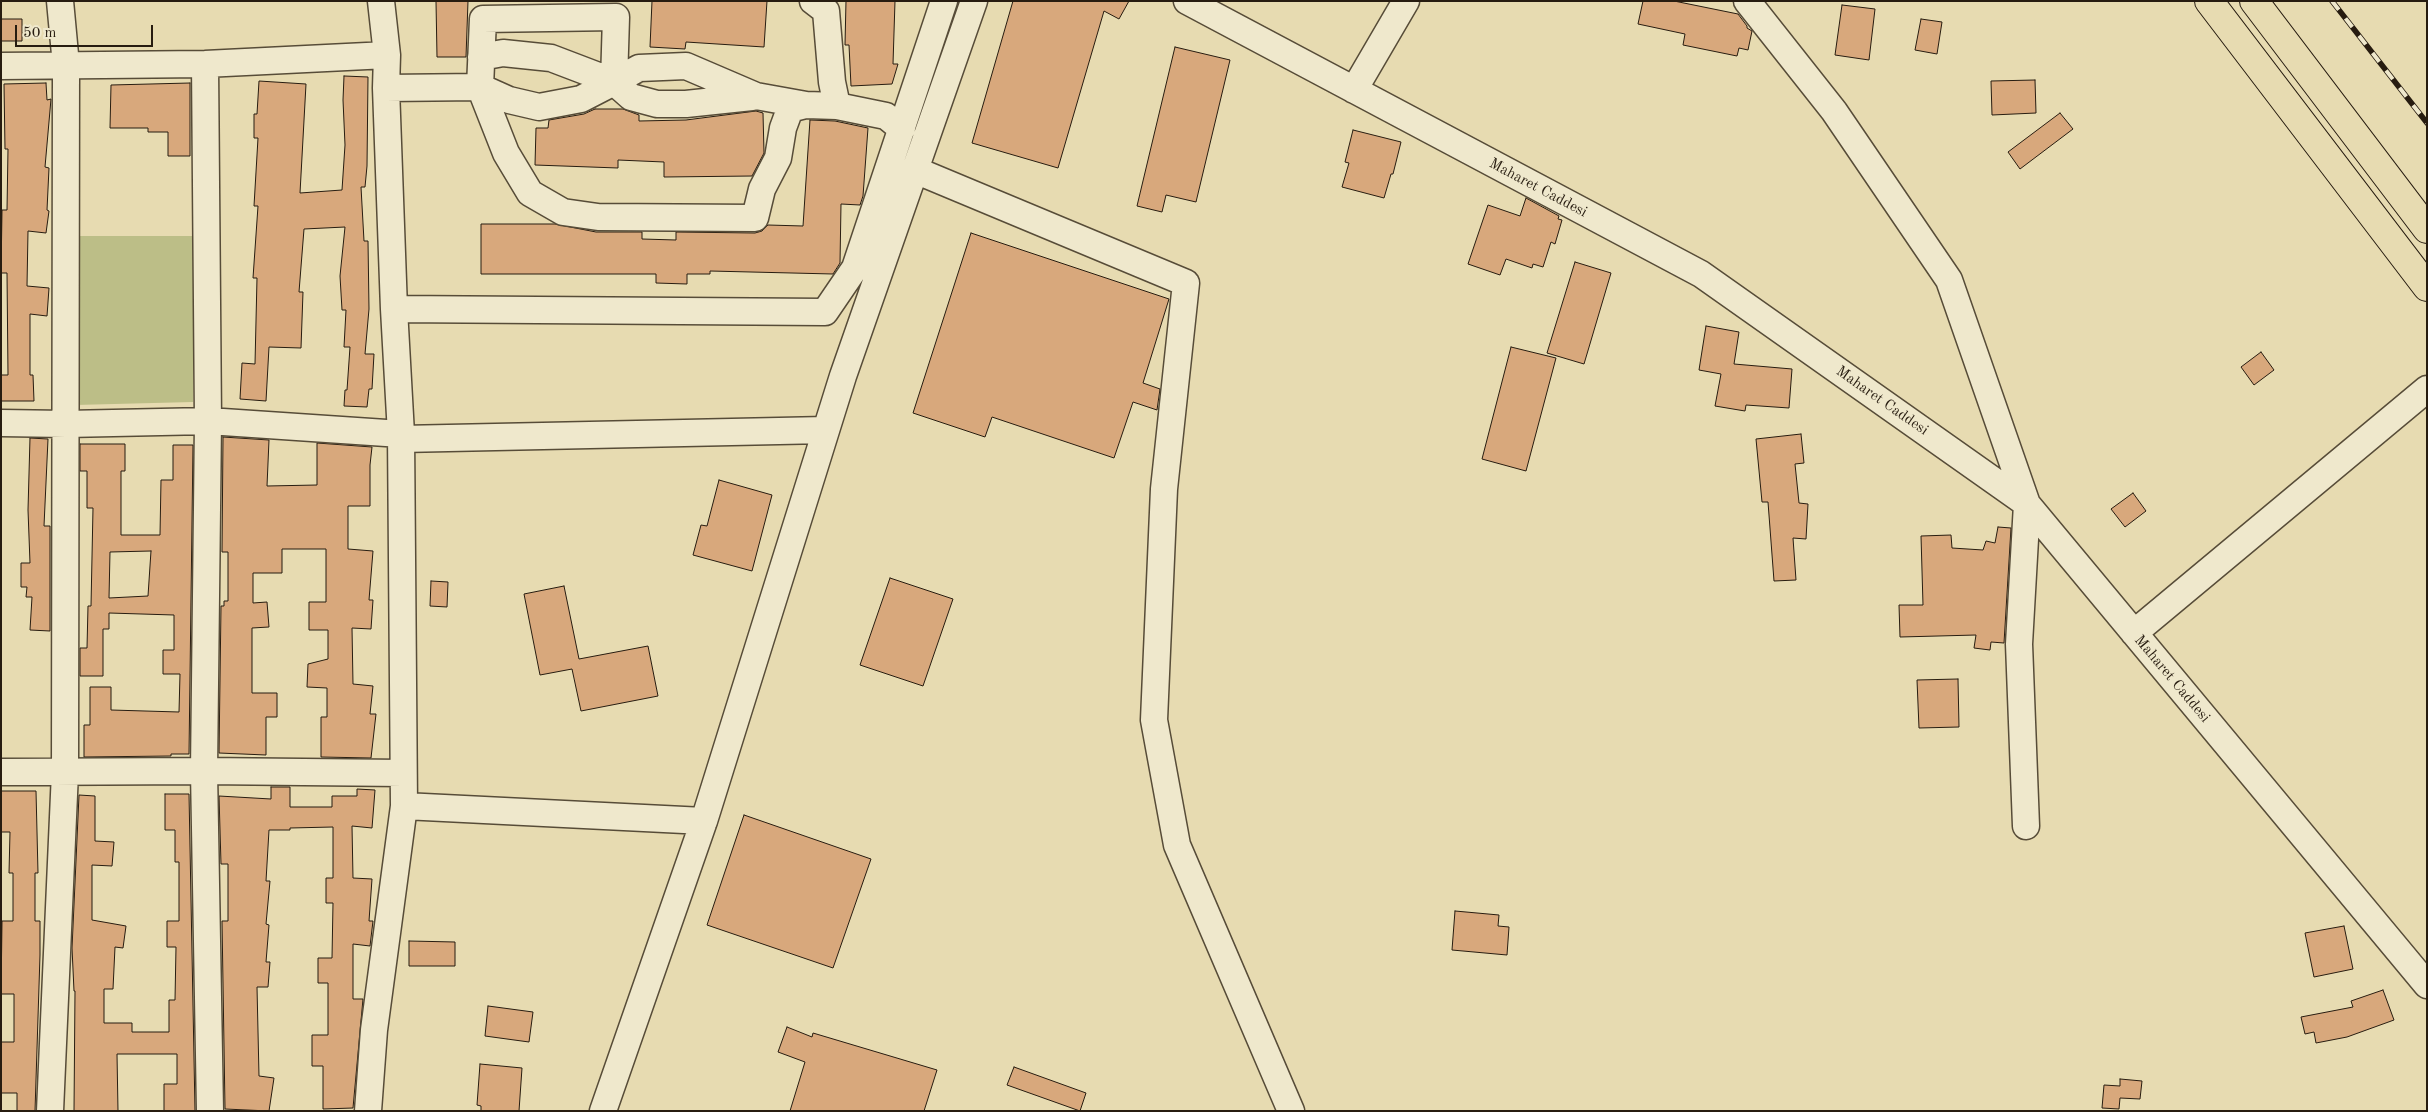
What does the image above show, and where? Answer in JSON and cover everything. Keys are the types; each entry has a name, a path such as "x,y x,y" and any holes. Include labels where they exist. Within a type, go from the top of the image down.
{"main road":[{"path":"2209,1 2427,288"},
{"path":"2254,1 2427,229"}],"street":[{"path":"50,1111 65,772 66,65 60,1"},
{"path":"368,1111 374,1030 404,806 401,436 394,308 386,88 387,55 381,1"},
{"path":"813,1 826,11 832,82 837,106"},
{"path":"394,308 825,312 855,268 944,1"},
{"path":"604,1111 704,821 843,376 974,1"},
{"name":"Maharet Caddesi","path":"1186,1 1223,10 1354,90 1701,274 2027,504 2427,985"},
{"path":"1354,90 1406,1"},
{"path":"1747,1 1834,111 1949,280 2027,504 2019,644 2026,826"},
{"path":"614,82 616,17 483,19 480,87 506,153 530,193 564,212 598,217 755,218 762,189 778,158 783,128 790,109 806,106 837,106 886,116 902,129"},
{"path":"481,58 503,53 551,58 614,82 630,97 657,104 686,104 756,96"},
{"path":"1,66 205,64 387,55"},
{"path":"205,64 208,421 204,770 210,1111"},
{"path":"386,88 480,87 509,100 539,107 581,99 639,68 686,66 756,96 806,106"},
{"path":"915,170 1186,283 1164,489 1154,720 1177,846 1291,1111"},
{"path":"2134,633 2427,389"},
{"path":"1,423 66,424 208,421 401,436 826,430"},
{"path":"1,772 204,770 403,773"},
{"path":"404,806 704,821"}],"green space":[{"path":"75,236 193,236 193,402 75,405"}],"building":[{"path":"436,1 468,1 466,57 437,57"},
{"path":"652,1 767,1 764,47 686,42 685,49 650,47"},
{"path":"846,1 895,1 893,64 898,64 892,84 851,86 849,45 845,45"},
{"path":"1013,1 1129,1 1119,19 1104,11 1058,168 972,143"},
{"path":"1643,1 1674,1 1738,14 1747,28 1752,31 1748,50 1739,48 1737,56 1683,45 1685,34 1638,24"},
{"path":"1842,5 1875,9 1869,60 1835,55"},
{"path":"1,19 22,19 22,41 1,41"},
{"path":"1921,19 1942,22 1937,54 1915,50"},
{"path":"1175,47 1230,60 1196,202 1166,195 1162,212 1137,206"},
{"path":"344,76 368,77 367,166 365,187 361,187 364,241 368,241 369,309 365,354 374,354 372,389 369,389 367,407 344,406 350,347 344,347 346,310 342,310 340,276 345,227 304,229 299,292 303,292 301,348 269,347 266,401 240,399 242,363 255,364 257,278 253,278 258,206 254,206 258,138 254,138 254,114 257,114 259,81 306,84 300,193 342,190 345,145"},
{"path":"2035,80 2036,113 1992,115 1991,81"},
{"path":"46,83 47,100 51,99 45,167 49,168 47,210 49,211 46,233 28,231 27,286 49,288 47,316 30,314 30,375 33,375 34,401 1,401 1,375 8,375 7,273 1,273 2,210 7,210 8,149 5,149 4,84"},
{"path":"190,83 190,156 168,156 168,132 148,132 148,128 110,128 111,85"},
{"path":"595,109 623,109 639,115 639,121 686,120 756,111 763,113 764,153 752,176 664,177 664,162 618,160 618,168 535,165 536,128 548,128 549,120 584,114"},
{"path":"2060,113 2073,129 2020,169 2008,152"},
{"path":"810,120 835,121 868,128 863,196 860,205 841,204 840,263 833,274 710,271 710,274 687,274 687,284 656,283 656,274 481,274 481,224 555,224 596,232 642,232 642,239 676,240 676,232 755,233 762,231 768,225 803,226"},
{"path":"1353,130 1401,142 1393,174 1391,174 1384,198 1342,187 1349,163 1345,162"},
{"path":"1526,198 1559,216 1558,219 1562,220 1555,244 1551,242 1543,267 1533,264 1532,268 1506,259 1500,275 1468,264 1488,205 1520,216"},
{"path":"971,233 1169,299 1143,383 1160,389 1157,410 1133,402 1114,458 992,417 985,437 913,413"},
{"path":"1575,262 1611,273 1584,364 1547,353"},
{"path":"1706,326 1739,332 1734,364 1792,369 1789,408 1746,405 1745,411 1715,406 1721,374 1699,370"},
{"path":"1511,347 1556,358 1526,471 1482,459"},
{"path":"2261,352 2274,370 2254,385 2241,367"},
{"path":"1801,434 1804,463 1795,464 1799,503 1808,504 1806,539 1793,538 1796,580 1774,581 1768,502 1762,502 1756,439"},
{"path":"223,437 269,440 267,486 317,485 317,443 372,447 370,506 348,506 348,549 373,551 369,600 373,600 371,629 352,628 353,684 373,686 370,714 376,714 371,758 321,757 321,717 327,717 327,688 307,687 308,664 328,659 328,630 309,630 309,602 326,602 326,549 282,549 282,573 253,573 253,603 267,602 269,627 252,628 252,693 277,693 277,717 266,717 266,755 219,753 221,606 224,606 224,601 228,601 228,552 222,552"},
{"path":"30,438 48,439 44,526 50,526 50,631 30,630 32,597 26,597 27,587 21,587 21,563 30,563 28,510"},
{"path":"80,444 125,444 125,471 121,471 121,535 160,535 161,480 173,480 173,445 193,445 189,754 84,757 84,725 90,725 90,687 111,687 111,710 179,712 180,674 163,674 163,650 174,650 174,615 109,613 109,629 103,629 103,676 80,676 80,648 87,648 88,606 91,606 93,508 87,508 87,471 80,471","holes":["151,551 148,596 109,598 110,552"]},
{"path":"719,480 772,495 752,571 693,555 701,525 707,526"},
{"path":"2133,493 2146,511 2125,527 2111,509"},
{"path":"1998,527 2011,528 2004,643 1991,642 1990,650 1974,648 1976,635 1900,637 1899,605 1923,605 1921,536 1951,535 1952,548 1983,550 1986,541 1995,543"},
{"path":"890,578 953,599 923,686 860,665"},
{"path":"431,581 448,582 447,607 430,606"},
{"path":"564,586 579,659 648,646 658,696 581,711 572,669 540,675 524,594"},
{"path":"1958,679 1959,727 1919,728 1917,680"},
{"path":"271,787 290,787 290,807 332,807 332,796 357,796 357,789 375,790 372,828 352,826 353,878 372,879 369,921 373,921 370,946 353,944 353,999 363,999 353,1108 323,1109 323,1066 312,1066 312,1035 328,1035 328,983 318,983 318,958 332,958 333,903 326,903 326,878 333,878 333,827 269,830 266,881 270,881 266,924 269,925 266,962 270,962 268,987 257,987 259,1076 274,1078 269,1111 225,1109 222,921 228,921 228,864 221,864 219,796 271,799"},
{"path":"1,791 36,791 38,873 35,873 35,921 40,921 40,955 35,1111 17,1111 17,1093 1,1093 1,1042 14,1042 14,994 1,994 2,921 13,921 13,873 9,873 10,832 1,832"},
{"path":"165,794 189,794 195,1111 164,1111 164,1084 177,1084 177,1054 117,1054 118,1111 74,1111 75,991 72,948 79,795 95,796 95,841 114,842 112,866 92,865 92,920 126,926 123,948 115,947 113,989 104,989 104,1023 132,1023 132,1032 169,1032 169,1000 175,1000 176,947 167,947 167,921 179,921 179,862 175,862 175,830 165,830"},
{"path":"744,815 871,859 833,968 707,925"},
{"path":"1455,911 1499,915 1498,926 1509,927 1507,955 1452,950"},
{"path":"2344,926 2353,969 2314,977 2305,933"},
{"path":"409,941 455,942 455,966 409,966"},
{"path":"2383,990 2394,1020 2347,1037 2316,1043 2314,1032 2305,1034 2301,1017 2353,1007 2351,1001"},
{"path":"488,1006 533,1012 529,1042 485,1036"},
{"path":"787,1027 812,1037 813,1033 937,1070 924,1111 790,1111 805,1062 778,1052"},
{"path":"480,1064 522,1068 519,1111 481,1111 481,1106 477,1105"},
{"path":"1014,1067 1086,1093 1080,1111 1007,1085"},
{"path":"2120,1079 2142,1081 2140,1099 2120,1098 2119,1109 2102,1108 2104,1085 2120,1086"}],"railway":[{"path":"2332,1 2427,123"}]}
